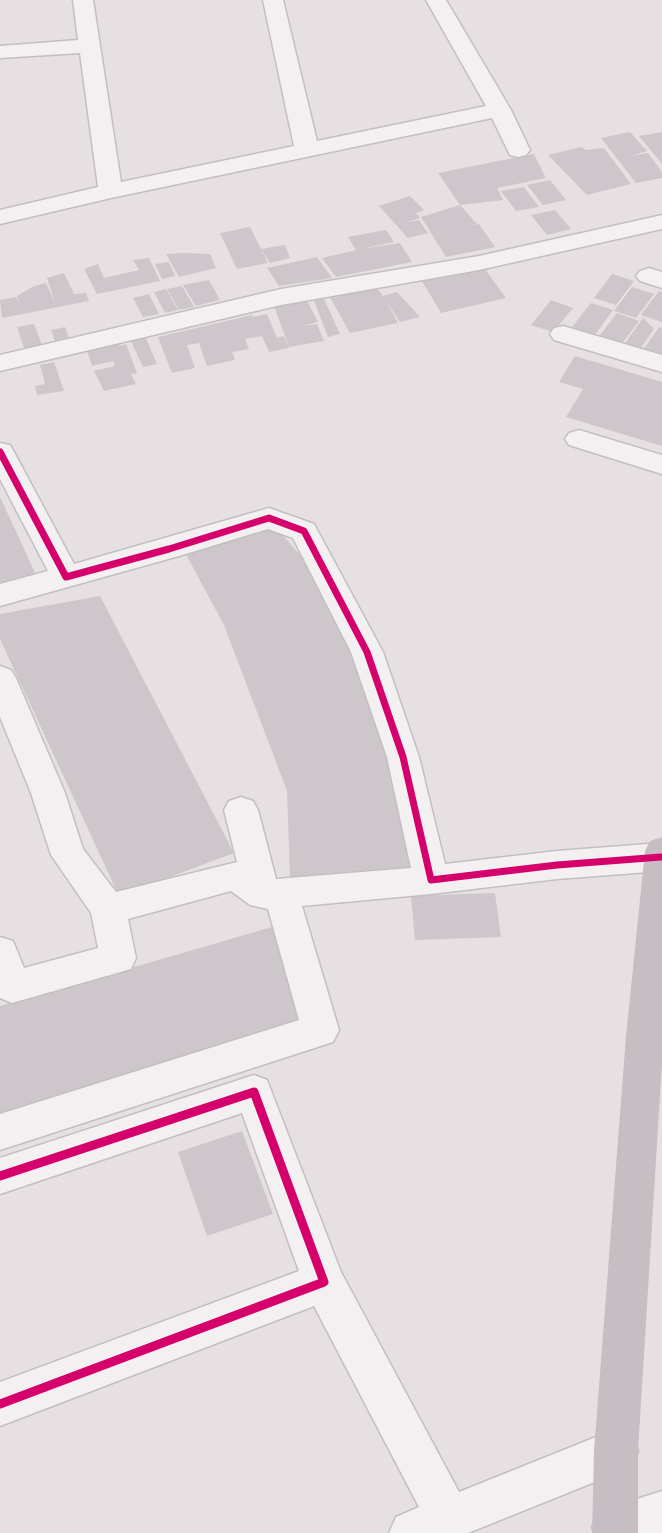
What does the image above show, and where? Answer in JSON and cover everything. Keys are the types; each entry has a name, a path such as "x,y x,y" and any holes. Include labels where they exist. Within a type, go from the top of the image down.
{"street":[{"path":"83,0 111,191"},
{"path":"273,0 307,150"},
{"path":"436,0 500,110 518,150"},
{"path":"0,52 90,46"},
{"path":"0,217 111,191 500,110"},
{"path":"0,363 281,297 479,263 662,222"},
{"path":"563,334 662,364"},
{"path":"579,439 662,465"},
{"path":"0,452 66,577"},
{"path":"0,595 169,549 269,518 304,531 367,652 403,757 431,880"},
{"path":"0,678 48,793 68,855 108,909 118,958 12,987 0,952"},
{"path":"0,1132 321,1030 241,810"},
{"path":"108,909 236,876 272,894 431,880 661,854 654,1035 616,1451 615,1530 662,1513"},
{"path":"0,1176 254,1092 324,1282 430,1526 616,1451"},
{"path":"0,1404 324,1282"}],"building":[{"path":"630,132 647,151 630,156 648,153 662,172 662,178 636,183 601,138"},
{"path":"662,132 662,164 639,136"},
{"path":"581,147 586,150 604,148 631,184 587,195 548,155"},
{"path":"534,154 546,178 497,188 503,200 460,205 438,173"},
{"path":"550,180 566,200 543,205 527,185"},
{"path":"524,187 539,207 516,211 501,191"},
{"path":"410,196 424,210 416,213 420,218 404,223 419,220 428,233 408,238 379,206"},
{"path":"460,205 477,224 470,226 479,224 495,247 446,257 421,217"},
{"path":"555,210 571,229 547,235 531,215"},
{"path":"250,227 268,263 237,269 220,233"},
{"path":"386,230 394,242 361,249 400,243 412,262 336,277 322,258 356,250 348,237"},
{"path":"285,245 290,258 270,263 261,249"},
{"path":"166,254 210,254 216,268 179,277"},
{"path":"317,257 332,278 279,286 267,268"},
{"path":"149,258 160,281 97,294 84,269 98,264 104,278 139,270 133,260"},
{"path":"169,262 175,276 162,279 155,264"},
{"path":"482,265 506,298 441,313 419,276"},
{"path":"64,273 74,294 86,293 89,301 2,318 0,300 16,297 21,307 17,296 34,286 46,283 55,303 47,278"},
{"path":"612,274 634,281 616,305 594,298"},
{"path":"209,280 220,300 196,306 183,285"},
{"path":"375,285 383,296 397,292 420,317 400,322 386,301 398,323 350,333 328,294"},
{"path":"182,286 194,307 179,310 167,289"},
{"path":"632,287 654,294 636,318 614,311"},
{"path":"166,289 178,310 165,313 154,292"},
{"path":"659,291 662,292 662,322 641,315"},
{"path":"149,294 159,314 143,317 133,298"},
{"path":"323,297 340,334 328,337 313,298"},
{"path":"306,299 318,322 302,326 317,324 324,341 289,347 274,306"},
{"path":"551,300 573,308 553,332 531,325"},
{"path":"591,303 613,310 595,335 572,327"},
{"path":"617,313 639,321 620,346 598,338"},
{"path":"267,314 277,338 284,336 289,348 269,352 262,336 245,339 249,349 232,352 235,360 207,366 199,343 187,345 195,368 172,373 158,337 252,315 259,333 253,317"},
{"path":"643,318 654,329 636,355 625,343"},
{"path":"34,324 43,348 24,348 17,327"},
{"path":"65,327 69,338 55,341 51,330"},
{"path":"659,327 662,328 662,360 641,353"},
{"path":"143,331 157,364 143,367 128,335"},
{"path":"117,338 120,346 126,344 137,373 131,374 136,384 104,391 94,371 115,366 113,361 92,366 85,344"},
{"path":"575,356 662,382 662,446 566,417 583,389 559,382"},
{"path":"54,362 64,391 37,395 35,386 45,384 40,365"},
{"path":"0,497 37,577 0,587"},
{"path":"270,521 325,583 373,680 419,873 290,879 287,791 224,625 183,549"},
{"path":"100,596 234,853 119,896 0,639 0,614"},
{"path":"495,893 501,937 415,940 411,896"},
{"path":"272,927 307,1021 0,1119 0,1006"},
{"path":"242,1131 273,1214 207,1236 178,1152"}],"cycle path":[{"path":"0,452 66,577 169,549 269,518 304,531 367,652 403,757 431,880 557,865 661,857"},
{"path":"0,1176 254,1092 324,1282 0,1404"}]}
